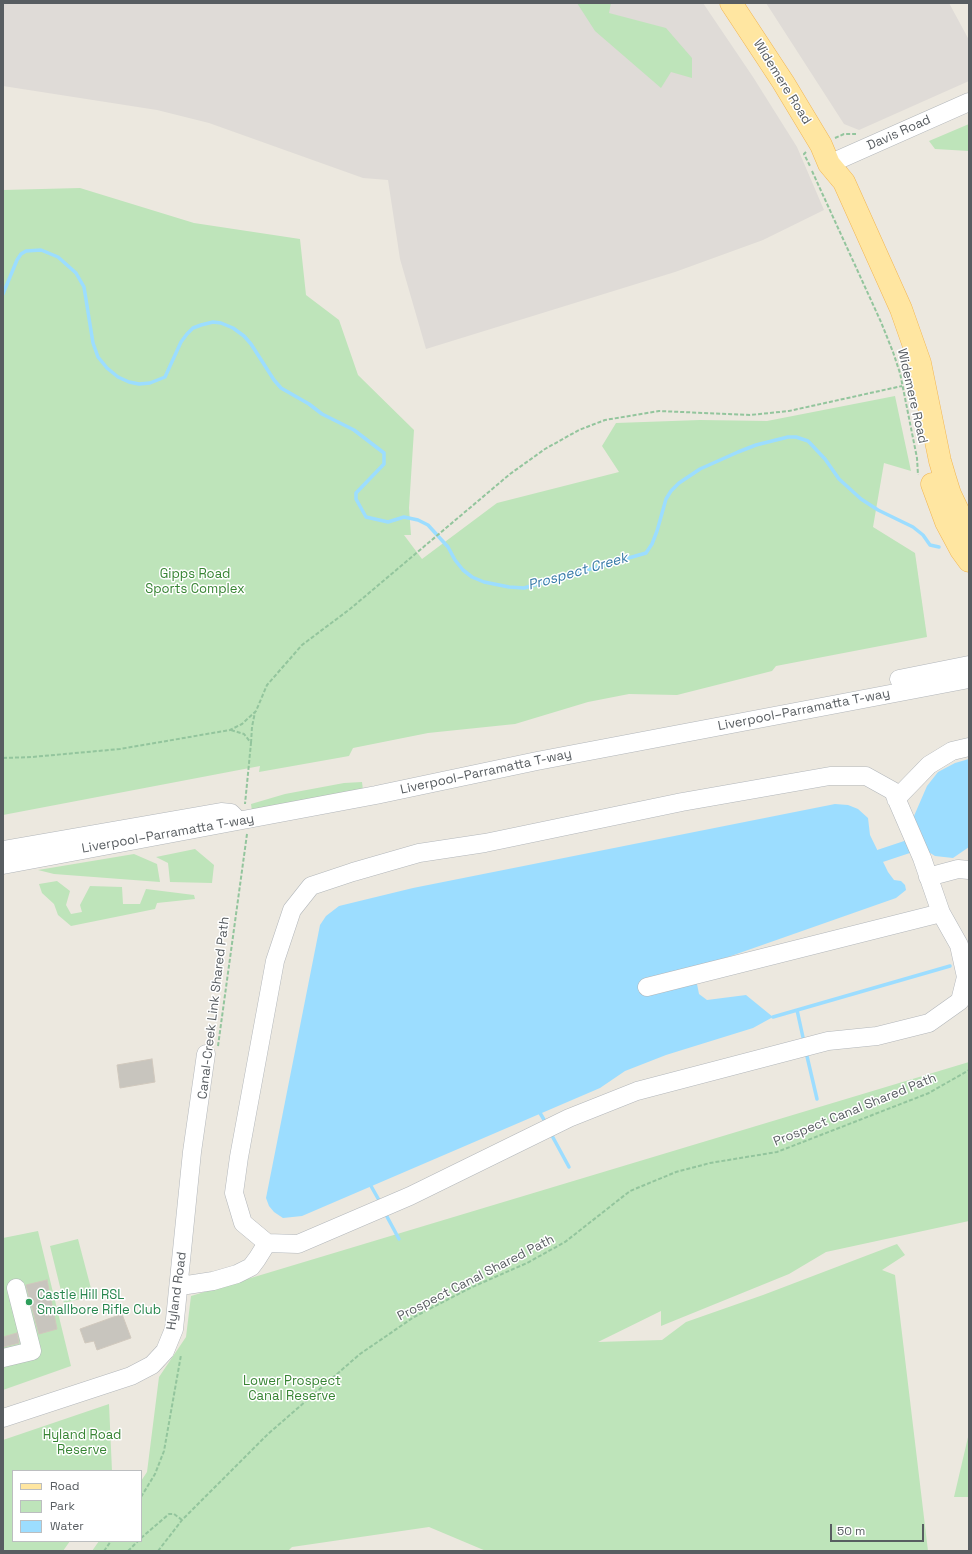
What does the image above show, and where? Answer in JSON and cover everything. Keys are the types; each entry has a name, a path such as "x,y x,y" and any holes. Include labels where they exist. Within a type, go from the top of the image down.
{"main road":[{"name":"Widemere Road","path":"731,3 783,82 821,145 829,164 831,187 901,347 909,372 932,479 946,522 961,550 969,561"},
{"name":"Widemere Road","path":"932,479 950,494 969,534"}],"street":[{"name":"Davis Road","path":"829,164 969,102"},
{"path":"376,795 376,789 382,784 396,779 969,665"},
{"name":"Liverpool–Parramatta T-way","path":"3,865 241,826 376,795 537,761 969,678"},
{"path":"896,799 929,765 952,751 969,747"},
{"path":"830,776 866,776 892,791 922,858 928,877 940,913 959,945 966,977 960,1001 929,1023 877,1036 828,1041 636,1091 569,1118 410,1196 298,1244 268,1243 243,1223 234,1193 238,1157 275,961 292,910 311,886 353,872 419,854 485,843 682,802 830,776"},
{"path":"3,850 221,812 232,813 241,826"},
{"path":"928,877 958,868 968,869"},
{"path":"647,987 940,913"},
{"name":"Hyland Road","path":"3,1418 131,1376 152,1365 165,1351 174,1329 180,1283 192,1152 212,1052"},
{"path":"180,1283 187,1284 213,1281 238,1274 251,1267 268,1243"},
{"path":"3,1358 32,1351 16,1288"}],"path":[{"path":"821,191 881,322 900,373 917,458 932,479"},
{"path":"245,803 252,727 256,711 267,685 302,645 350,609 510,474 545,450 579,430 605,420 660,411 750,415 789,411 902,386"},
{"path":"3,758 32,757 120,748 230,730 242,724 256,711"},
{"path":"230,730 244,734 251,743"},
{"name":"Canal-Creek Link Shared Path","path":"212,1052 241,826"},
{"name":"Prospect Canal Shared Path","path":"158,1551 182,1520 268,1434 360,1354 414,1317 470,1288 527,1263 565,1242 630,1191 676,1172 710,1163 777,1152 929,1093 969,1070"},
{"path":"142,1495 155,1474 164,1451 181,1352"},
{"path":"142,1537 168,1514 174,1514 182,1520"},
{"path":"104,1551 110,1542"},
{"path":"128,1551 137,1542"}],"shaded area":[{"path":"3,3 703,3 753,77 797,147 824,210 763,240 675,272 426,349 400,259 388,180 363,178 209,123 157,110 3,86"},
{"path":"766,3 949,3 969,40 969,81 859,130 844,124"}],"green space":[{"path":"577,3 611,3 609,13 666,28 692,58 692,78 671,72 661,88 595,31"},
{"path":"969,124 969,151 935,149 929,141"},
{"name":"Gipps Road Sports Complex","path":"80,188 194,223 300,239 306,295 339,320 358,375 414,430 409,508 411,535 404,535 422,559 497,503 619,472 602,446 616,423 700,420 767,421 895,396 911,471 884,463 873,527 915,553 927,637 776,666 772,671 677,695 629,694 588,702 515,724 428,733 353,748 349,756 259,772 260,766 3,815 3,190"},
{"path":"362,782 363,790 252,811 251,804 285,794 344,783"},
{"path":"195,849 214,865 212,883 170,882 168,863 156,857"},
{"path":"134,854 157,864 160,882 54,874 38,870"},
{"path":"57,881 70,891 66,905 71,914 82,912 80,905 90,886 122,887 123,904 140,904 146,889 194,895 195,899 157,903 155,909 71,926 58,915 54,904 42,893 39,884"},
{"name":"Lower Prospect Canal Reserve","path":"969,1062 969,1221 826,1252 789,1274 661,1326 661,1311 598,1342 662,1340 686,1322 763,1295 897,1244 905,1255 882,1270 895,1275 928,1551 486,1551 429,1527 292,1547 288,1551 92,1551 98,1542 142,1542 142,1480 147,1472 159,1377 186,1337 191,1296"},
{"name":"Castle Hill RSL Smallbore Rifle Club","path":"38,1231 71,1366 3,1390 3,1238"},
{"path":"78,1239 93,1296 64,1303 50,1246"},
{"name":"Hyland Road Reserve","path":"109,1404 112,1470 12,1470 12,1542 69,1542 63,1551 3,1551 3,1440"},
{"path":"969,1433 969,1497 954,1497"}],"water":[{"path":"969,759 969,847 953,858 935,856 916,844 913,830 914,816 927,786 938,772 955,763"},
{"path":"835,804 848,805 858,809 868,818 870,835 888,872 894,880 901,881 905,885 906,890 896,898 694,969 699,994 707,1000 746,995 773,1017 753,1028 666,1055 625,1071 600,1088 302,1216 283,1218 274,1212 269,1206 266,1198 320,925 326,916 339,906 413,888"}],"building":[{"path":"152,1059 155,1082 120,1088 117,1065"},
{"path":"47,1280 57,1329 39,1334 26,1285"},
{"path":"122,1314 131,1338 97,1350 94,1341 85,1343 80,1329"},
{"path":"17,1333 19,1343 3,1347 3,1337"}],"waterway":[{"name":"Prospect Creek","path":"3,294 21,254 26,251 41,250 58,257 76,273 84,287 93,343 98,357 107,368 118,377 129,382 139,384 150,383 165,377 181,342 193,328 213,322 221,323 233,328 244,336 251,344 274,380 281,388 309,404 322,414 354,430 384,453 384,464 356,493 356,499 366,517 388,522 404,517 418,520 428,525 448,547 455,560 463,570 472,577 484,582 509,587 524,588 646,553 652,544 657,531 666,499 679,483 700,469 738,452 756,445 788,437 796,437 808,441 825,459 839,479 861,499 878,510 913,527 923,535 930,545 939,547"},
{"path":"880,856 916,844"},
{"path":"773,1017 950,966"},
{"path":"797,1010 804,1042"},
{"path":"806,1052 817,1099"},
{"path":"540,1113 546,1123"},
{"path":"550,1132 569,1167"},
{"path":"371,1186 380,1202"},
{"path":"385,1213 399,1239"}],"place":[{"name":"Castle Hill RSL Smallbore Rifle Club","path":"29,1302"}]}
